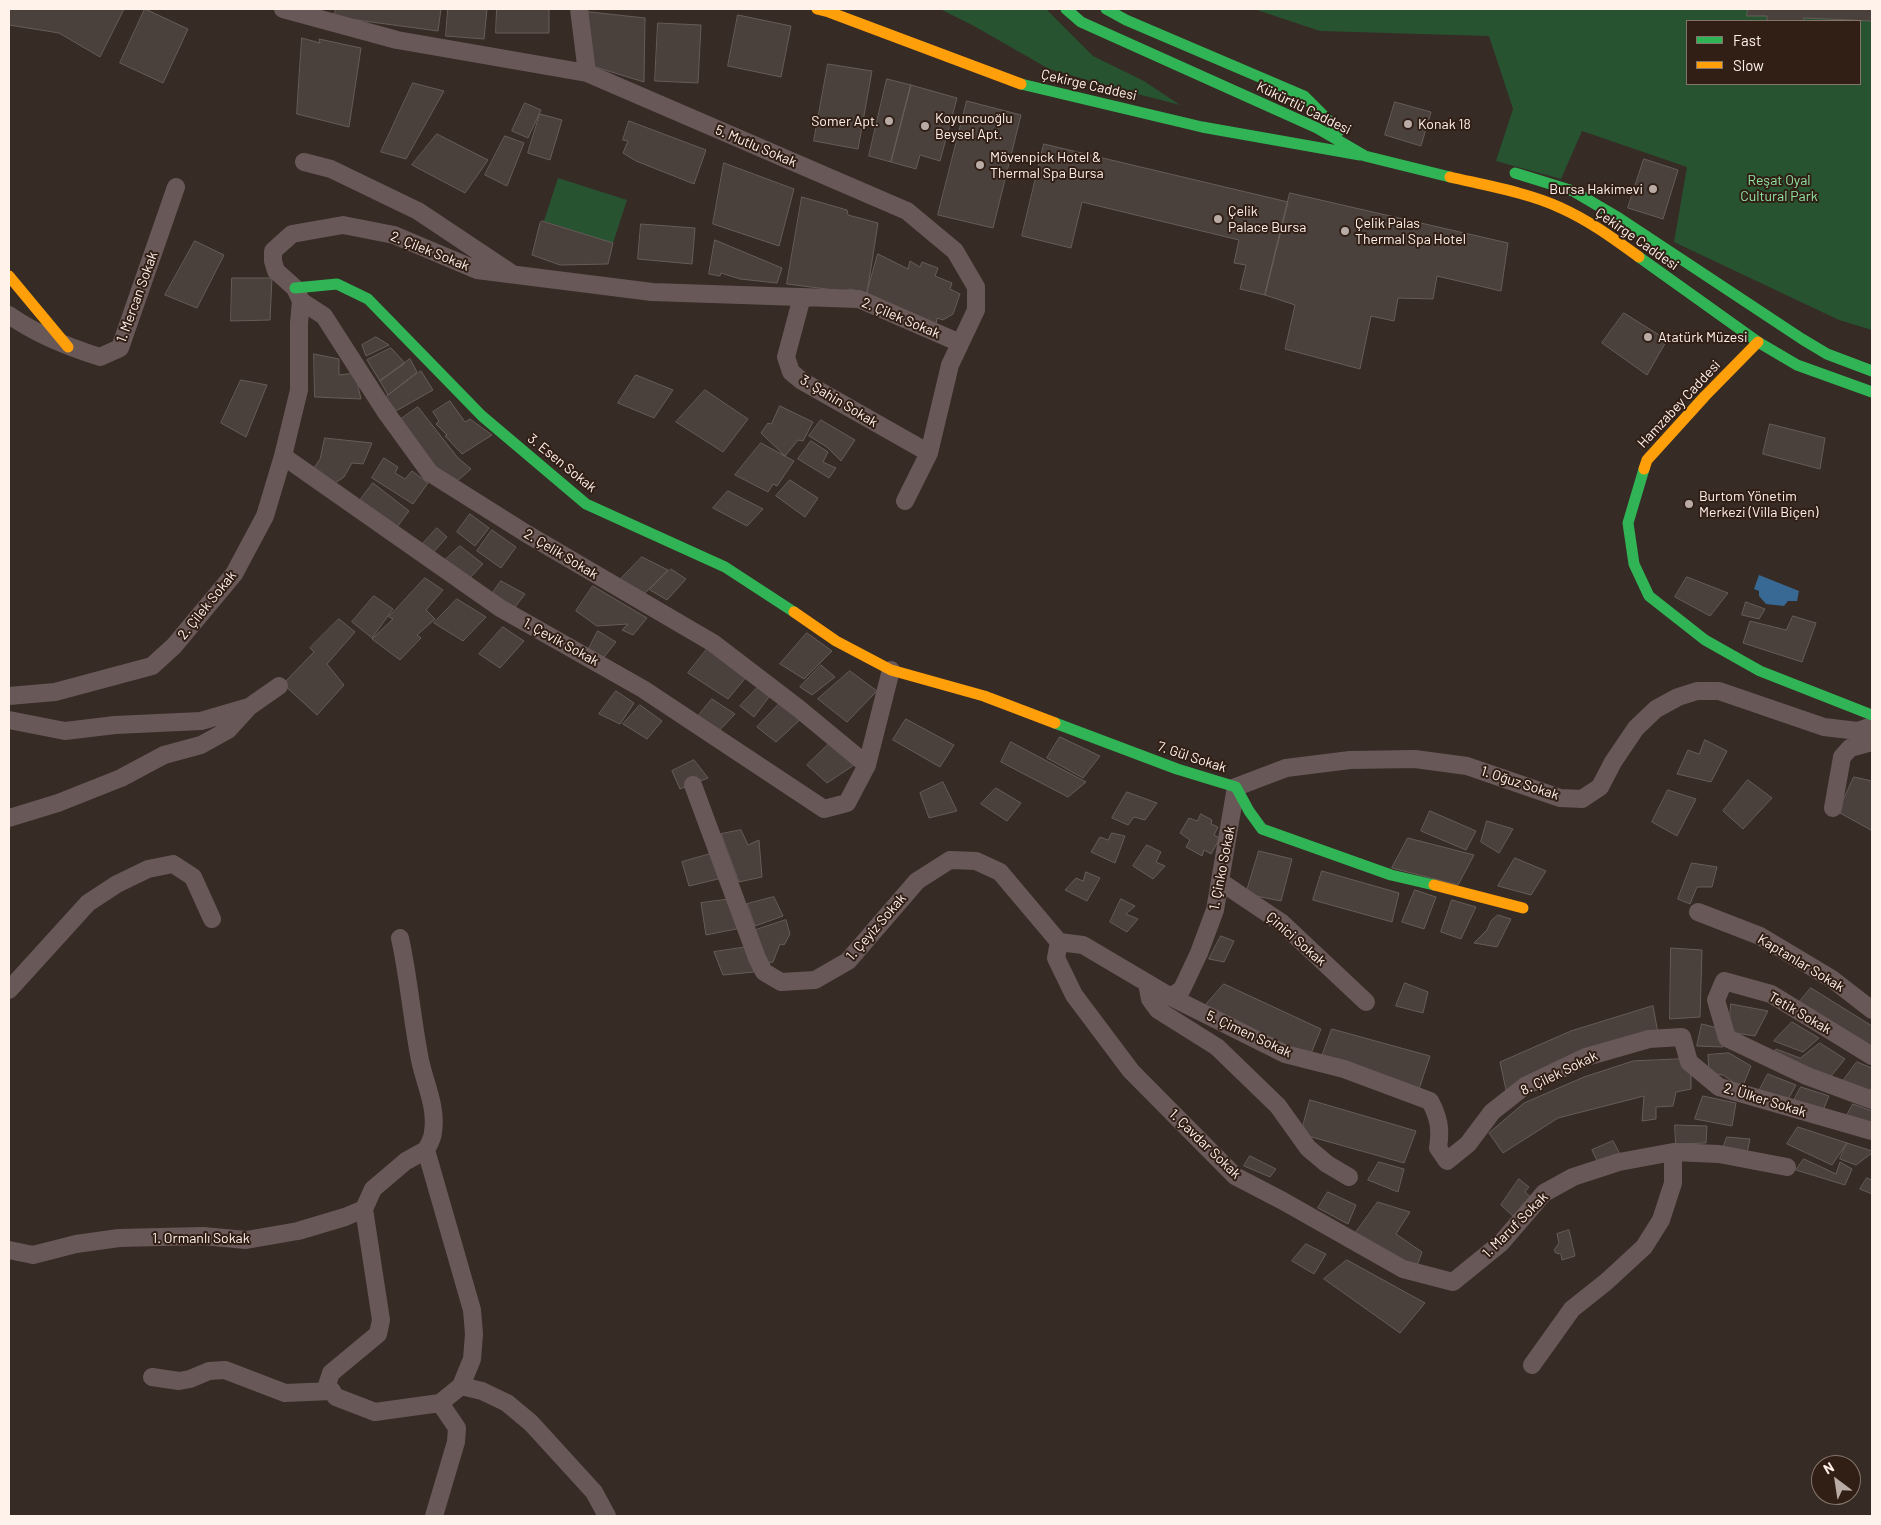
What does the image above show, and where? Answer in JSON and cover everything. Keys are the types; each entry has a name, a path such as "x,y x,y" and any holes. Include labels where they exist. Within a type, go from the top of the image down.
{"main road":[{"name":"Çekirge Caddesi","path":"817,9 1016,84 1202,127 1365,156 1460,167"},
{"name":"Kükürtlü Caddesi","path":"1066,9 1081,22 1317,128 1365,156"},
{"name":"Kükürtlü Caddesi","path":"1106,9 1126,20 1304,96 1365,156"},
{"name":"Çekirge Caddesi","path":"1365,156 1516,193 1560,208 1594,225 1767,338 1797,365 1872,392"},
{"name":"Çekirge Caddesi","path":"1507,172 1573,191 1619,218 1826,354 1872,371"},
{"path":"9,276 68,347"},
{"name":"3. Esen Sokak","path":"298,294 337,284 368,299 482,416 586,504 725,567 836,642 891,670"},
{"path":"1767,338 1781,335 1802,339"},
{"name":"Hamzabey Caddesi","path":"1767,338 1705,396 1647,460 1628,523 1634,564 1649,596 1706,640 1760,670 1851,708 1872,714"},
{"name":"7. Gül Sokak","path":"891,670 984,696 1178,769 1236,787 1249,811 1262,829 1391,875 1523,908"}],"street":[{"name":"5. Mutlu Sokak","path":"283,9 397,40 587,73 907,211 955,251 976,287 976,310 950,365 929,453 905,501"},
{"path":"579,9 587,73"},
{"path":"304,162 331,169 418,211 516,276"},
{"name":"1. Mercan Sokak","path":"9,315 25,327 68,347 100,357 120,348 176,187"},
{"name":"2. Çilek Sokak","path":"9,696 55,692 152,666 174,646 234,574 265,516 283,456 299,390 298,294 276,271 273,261 273,251 292,234 342,225 394,234 477,270 652,292 859,299 960,344"},
{"name":"2. Çelik Sokak","path":"298,294 324,316 384,412 430,473 527,534 713,643 798,708 867,765"},
{"name":"3. Şahin Sokak","path":"802,297 786,358 791,372 802,381 929,453"},
{"name":"1. Çevik Sokak","path":"283,456 500,608 644,689 824,809 847,803 867,765"},
{"path":"867,765 891,670"},
{"path":"9,818 58,803 121,778 164,754 201,745 228,730 249,707 279,686"},
{"name":"1. Oğuz Sokak","path":"1236,787 1286,768 1350,760 1415,759 1467,766 1560,798 1582,799 1600,787 1613,762 1636,728 1656,709 1678,697 1697,691 1719,691 1824,727 1858,731 1872,726"},
{"path":"9,720 65,731 201,721 249,707"},
{"path":"1833,808 1842,757 1850,748 1872,742"},
{"name":"1. Çeyiz Sokak","path":"693,785 757,958 764,972 780,982 814,980 848,962 917,881 950,860 976,861 1000,872 1059,942"},
{"name":"1. Çinko Sokak","path":"1171,997 1182,989 1199,953 1215,910 1236,787"},
{"path":"9,990 88,902 117,884 148,869 173,864 193,878 212,919"},
{"name":"Çinici Sokak","path":"1221,882 1282,923 1366,1002"},
{"name":"Kaptanlar Sokak","path":"1698,912 1760,936 1832,979 1872,1010"},
{"path":"400,938 408,975 420,1062 432,1104 433,1133 426,1150 472,1310 474,1334 472,1359 461,1386 440,1403 376,1412 336,1397 327,1385 331,1373 378,1334 381,1320 364,1209 373,1189 406,1161 426,1150"},
{"name":"5. Çimen Sokak","path":"1059,942 1083,945 1171,997 1285,1054 1344,1069 1430,1101 1438,1116 1440,1135 1438,1148"},
{"name":"1. Çavdar Sokak","path":"1059,942 1056,958 1074,995 1119,1056 1131,1071 1234,1176 1403,1269 1453,1282"},
{"name":"Tetik Sokak","path":"1872,1056 1771,994 1724,981 1716,1000 1728,1038 1807,1076 1872,1100"},
{"path":"1148,983 1150,998 1158,1010 1217,1047 1278,1106 1308,1148 1327,1164 1349,1177"},
{"name":"8. Çilek Sokak","path":"1438,1148 1447,1161 1468,1144 1492,1112 1525,1086 1586,1057 1649,1039 1682,1037"},
{"name":"2. Ülker Sokak","path":"1682,1037 1689,1062 1719,1087 1872,1131"},
{"path":"1532,1365 1572,1309 1606,1282 1644,1247 1661,1220 1673,1183 1673,1152"},
{"name":"1. Maruf Sokak","path":"1453,1282 1501,1244 1544,1193 1573,1176 1619,1162 1673,1152 1718,1154 1787,1167"},
{"name":"1. Ormanlı Sokak","path":"9,1250 33,1256 76,1244 119,1238 203,1236 246,1240 298,1231 364,1209"},
{"path":"152,1377 178,1381 190,1379 209,1371 226,1370 285,1393 332,1391"},
{"path":"461,1386 482,1391 507,1403 531,1423 594,1492 607,1516"},
{"path":"434,1516 456,1442 457,1428 440,1403"}],"green space":[{"path":"940,9 1046,9 1093,56 1144,81 1180,105 1049,69 974,26"},
{"name":"Reşat Oyal Cultural Park","path":"1254,9 1872,9 1872,330 1839,320 1674,242 1687,167 1582,131 1561,179 1496,161 1513,109 1489,36 1320,31"},
{"path":"558,178 627,200 613,243 544,221"}],"water":[{"path":"1759,575 1799,591 1797,601 1788,601 1784,606 1766,604 1759,596 1759,591 1754,589"}],"building":[{"path":"10,9 124,9 100,57 59,33 9,25"},
{"path":"145,9 188,29 163,83 120,63"},
{"path":"336,9 441,9 438,31 334,17"},
{"path":"448,9 487,9 484,39 446,36"},
{"path":"497,9 549,9 549,33 496,33"},
{"path":"1748,9 1872,9 1872,21 1804,18 1804,20 1767,20 1767,16 1747,16"},
{"path":"581,11 645,18 644,82 592,66"},
{"path":"738,15 791,26 781,77 728,66"},
{"path":"658,23 701,25 698,83 655,81"},
{"path":"302,38 320,43 319,39 361,48 349,127 297,114"},
{"path":"828,64 872,71 858,149 814,141"},
{"name":"Somer Apt.","path":"887,79 911,85 891,162 869,156"},
{"path":"413,83 444,91 406,159 381,152"},
{"name":"Koyuncuoğlu Beysel Apt.","path":"911,85 957,98 940,161 920,155 916,169 891,162"},
{"name":"Mövenpick Hotel & Thermal Spa Bursa","path":"967,101 1021,115 993,228 938,215"},
{"name":"Konak 18","path":"1395,102 1431,112 1421,146 1385,135"},
{"path":"525,103 541,110 528,138 512,131"},
{"path":"540,114 562,120 550,160 528,153"},
{"path":"629,121 706,150 694,184 636,161 623,153 628,141 623,140"},
{"path":"437,134 488,160 465,193 412,165"},
{"path":"505,136 524,143 507,186 485,175"},
{"name":"Çelik Palace Bursa","path":"1044,144 1288,202 1265,295 1240,289 1246,265 1234,263 1239,240 1082,202 1071,248 1022,236"},
{"name":"Bursa Hakimevi","path":"1644,159 1678,170 1663,219 1628,208"},
{"path":"724,163 794,189 779,246 713,224"},
{"path":"1290,193 1508,243 1501,291 1437,276 1433,299 1398,298 1394,321 1371,316 1360,369 1285,349 1295,305 1265,295"},
{"path":"802,197 847,210 848,215 878,223 867,293 849,289 850,292 787,284"},
{"path":"542,221 613,243 608,264 560,265 532,255"},
{"path":"641,224 695,228 692,264 638,259"},
{"path":"715,240 782,268 777,283 740,279 721,273 720,276 709,274"},
{"path":"195,241 224,255 197,308 165,295"},
{"path":"878,254 908,269 910,261 920,267 922,262 938,268 935,276 952,283 950,289 960,294 953,314 943,320 937,318 936,325 867,293"},
{"path":"232,278 272,278 270,320 231,321"},
{"path":"1624,313 1667,340 1647,375 1602,343"},
{"path":"376,337 389,345 366,356 362,345"},
{"path":"391,348 405,363 380,381 367,360"},
{"path":"314,354 339,359 339,375 355,373 361,399 315,397"},
{"path":"410,359 417,372 388,395 380,381"},
{"path":"421,371 433,390 396,411 386,397"},
{"path":"636,375 673,390 654,418 618,403"},
{"path":"241,380 267,385 246,437 221,423"},
{"path":"705,390 748,419 723,452 676,422"},
{"path":"450,401 465,422 470,419 492,435 462,454 436,424 439,421 433,412"},
{"path":"780,406 813,422 803,441 798,440 785,456 761,433 768,423 771,424"},
{"path":"418,407 458,458 471,469 456,482 435,474 401,419"},
{"path":"821,420 855,440 841,461 827,447 809,436"},
{"path":"1770,424 1825,438 1820,469 1763,454"},
{"path":"325,438 372,443 363,464 352,463 344,477 332,485 312,471 320,459"},
{"path":"811,441 828,452 823,462 836,468 829,478 798,459"},
{"path":"761,443 794,461 777,486 773,484 768,492 735,475"},
{"path":"384,458 398,467 395,473 405,479 412,471 428,483 413,504 372,478"},
{"path":"790,480 818,498 805,517 776,496"},
{"path":"373,483 409,511 394,531 358,503"},
{"path":"728,491 763,509 747,526 713,508"},
{"path":"470,514 489,528 475,546 457,532"},
{"path":"437,528 447,537 430,556 420,547"},
{"path":"492,530 516,547 501,568 477,551"},
{"path":"460,546 483,564 467,581 442,563"},
{"path":"642,557 668,570 641,597 616,584"},
{"path":"671,569 686,579 667,600 650,590"},
{"path":"1687,577 1728,593 1710,616 1675,597"},
{"path":"425,578 443,590 426,610 435,619 417,635 421,638 400,660 372,639 393,619 389,617"},
{"path":"501,581 525,594 512,611 490,597"},
{"path":"593,586 647,618 633,635 622,630 628,624 597,626 576,611"},
{"path":"374,596 393,609 372,638 352,622"},
{"path":"457,599 486,617 463,641 434,623"},
{"path":"1746,602 1765,609 1759,619 1742,615"},
{"path":"1793,616 1816,623 1802,662 1743,643 1750,621 1786,630"},
{"path":"339,619 355,632 327,664 344,685 317,715 283,684 314,652 310,648"},
{"path":"503,627 524,641 500,668 479,654"},
{"path":"598,631 616,642 600,662 587,652"},
{"path":"807,633 832,651 804,679 780,664"},
{"path":"708,648 747,676 728,699 688,673"},
{"path":"821,665 835,677 812,695 800,687"},
{"path":"850,671 877,691 847,722 818,699"},
{"path":"759,686 771,694 754,717 740,706"},
{"path":"616,691 634,703 620,724 599,714"},
{"path":"712,699 735,714 716,734 695,720"},
{"path":"784,699 802,718 776,742 757,727"},
{"path":"640,705 662,721 647,739 623,724"},
{"path":"906,719 954,745 940,767 893,740"},
{"path":"1060,737 1100,756 1083,778 1047,758"},
{"path":"1705,740 1727,751 1711,782 1677,774 1688,750 1699,754"},
{"path":"1011,742 1086,782 1068,797 1001,762"},
{"path":"830,743 854,765 827,783 807,765"},
{"path":"694,760 708,778 680,789 672,771"},
{"path":"1854,777 1872,781 1871,830 1838,812"},
{"path":"1748,780 1772,798 1743,829 1723,811"},
{"path":"943,782 957,811 929,818 920,793"},
{"path":"996,788 1021,803 1007,821 981,804"},
{"path":"1668,790 1696,799 1677,836 1652,822"},
{"path":"1127,792 1157,803 1145,820 1134,817 1128,825 1112,818"},
{"path":"1430,811 1476,831 1466,850 1421,831"},
{"path":"1201,814 1212,820 1211,824 1218,827 1214,835 1220,838 1211,854 1204,850 1202,856 1186,847 1190,840 1180,833 1189,818 1197,821"},
{"path":"1487,821 1513,829 1499,853 1481,842"},
{"path":"741,830 748,845 759,840 762,877 739,882 721,834"},
{"path":"1112,833 1125,836 1115,863 1091,852 1100,837 1108,840"},
{"path":"1408,838 1474,855 1458,885 1392,868"},
{"path":"1147,845 1161,852 1156,862 1165,866 1153,879 1133,866"},
{"path":"1259,851 1292,859 1281,901 1246,894"},
{"path":"714,853 722,878 689,886 682,862"},
{"path":"1515,858 1546,871 1531,895 1498,886"},
{"path":"1692,863 1717,867 1712,887 1697,887 1690,904 1678,899"},
{"path":"1322,871 1399,893 1392,922 1313,900"},
{"path":"1086,872 1100,878 1087,901 1065,890 1076,878 1083,881"},
{"path":"1415,890 1436,897 1424,929 1402,922"},
{"path":"774,897 783,916 755,926 747,904"},
{"path":"732,899 741,928 706,935 701,903"},
{"path":"1121,899 1135,906 1126,914 1138,919 1127,932 1110,922"},
{"path":"1452,900 1476,907 1461,939 1441,932"},
{"path":"1498,915 1511,919 1497,947 1474,943 1487,930 1491,921"},
{"path":"786,920 790,934 784,945 780,944 773,962 767,963 753,931"},
{"path":"1221,936 1234,941 1224,962 1209,959"},
{"path":"747,947 754,972 723,975 714,952"},
{"path":"1671,948 1702,950 1700,1017 1670,1019"},
{"path":"1405,983 1428,992 1423,1013 1396,1006"},
{"path":"1224,984 1321,1029 1310,1056 1204,1007"},
{"path":"1811,988 1872,1026 1872,1052 1796,1006"},
{"path":"1731,1004 1768,1011 1755,1036 1729,1032"},
{"path":"1653,1006 1658,1033 1588,1050 1506,1090 1500,1062 1571,1031"},
{"path":"1792,1022 1819,1038 1803,1052 1774,1041"},
{"path":"1702,1024 1721,1029 1723,1047 1697,1046"},
{"path":"1332,1029 1430,1056 1418,1092 1321,1059"},
{"path":"1820,1043 1845,1059 1827,1081 1770,1057 1776,1049 1800,1058"},
{"path":"1729,1053 1751,1066 1742,1088 1723,1075 1709,1073 1708,1055"},
{"path":"1683,1059 1691,1069 1691,1089 1676,1092 1673,1106 1656,1107 1656,1119 1642,1121 1644,1096 1558,1118 1503,1153 1489,1133 1524,1103 1584,1077 1633,1061"},
{"path":"1857,1062 1872,1068 1872,1087 1867,1095 1840,1085"},
{"path":"1768,1074 1796,1085 1786,1103 1757,1095"},
{"path":"1801,1087 1829,1096 1821,1115 1791,1106"},
{"path":"1703,1096 1736,1103 1732,1126 1695,1119"},
{"path":"1310,1100 1416,1131 1404,1163 1301,1134"},
{"path":"1853,1104 1872,1111 1872,1125 1844,1121"},
{"path":"1675,1125 1707,1126 1706,1143 1676,1144"},
{"path":"1798,1127 1847,1143 1832,1165 1787,1144"},
{"path":"1727,1137 1750,1139 1747,1153 1722,1151"},
{"path":"1613,1141 1621,1156 1599,1165 1592,1150"},
{"path":"1847,1143 1872,1151 1872,1153 1856,1165 1840,1159"},
{"path":"1250,1156 1276,1169 1270,1177 1244,1166"},
{"path":"1804,1159 1836,1174 1840,1162 1852,1169 1845,1185 1796,1170"},
{"path":"1379,1162 1404,1169 1398,1192 1368,1180"},
{"path":"1867,1178 1872,1180 1872,1194 1860,1189"},
{"path":"1519,1179 1529,1187 1525,1192 1533,1199 1515,1218 1501,1205"},
{"path":"1328,1192 1356,1205 1348,1224 1318,1208"},
{"path":"1378,1202 1410,1212 1396,1234 1422,1252 1416,1268 1354,1235"},
{"path":"1569,1230 1575,1256 1562,1260 1561,1254 1556,1253 1554,1250 1559,1243 1557,1234"},
{"path":"1306,1244 1326,1254 1314,1274 1292,1261"},
{"path":"1347,1260 1425,1303 1400,1333 1324,1279"}],"traffic: fast":[{"path":"1066,9 1081,22 1317,128 1365,156 1450,177"},
{"path":"1106,9 1126,20 1304,96 1339,131"},
{"path":"1021,84 1202,127 1360,155"},
{"path":"1515,173 1573,191 1619,218 1802,339 1827,354 1872,371"},
{"path":"1639,257 1758,342 1797,365 1872,392"},
{"path":"295,288 337,284 368,299 482,416 586,504 725,567 794,612"},
{"path":"1644,469 1628,523 1634,564 1649,596 1705,640 1760,671 1872,715"},
{"path":"1055,723 1177,769 1236,787 1249,811 1262,829 1391,875 1434,885"}],"traffic: slow":[{"path":"817,9 1021,84"},
{"path":"1450,177 1507,190 1549,203 1592,224 1639,257"},
{"path":"9,276 68,347"},
{"path":"1644,469 1647,460 1705,396 1758,342"},
{"path":"794,612 836,641 891,670 984,696 1055,723"},
{"path":"1434,885 1523,908"}],"place":[{"name":"Somer Apt.","path":"889,121"},
{"name":"Konak 18","path":"1408,124"},
{"name":"Koyuncuoğlu Beysel Apt.","path":"925,126"},
{"name":"Mövenpick Hotel & Thermal Spa Bursa","path":"980,165"},
{"name":"Bursa Hakimevi","path":"1653,189"},
{"name":"Çelik Palace Bursa","path":"1218,219"},
{"name":"Çelik Palas Thermal Spa Hotel","path":"1345,231"},
{"name":"Atatürk Müzesi","path":"1648,337"},
{"name":"Burtom Yönetim Merkezi (Villa Biçen)","path":"1689,504"}]}
